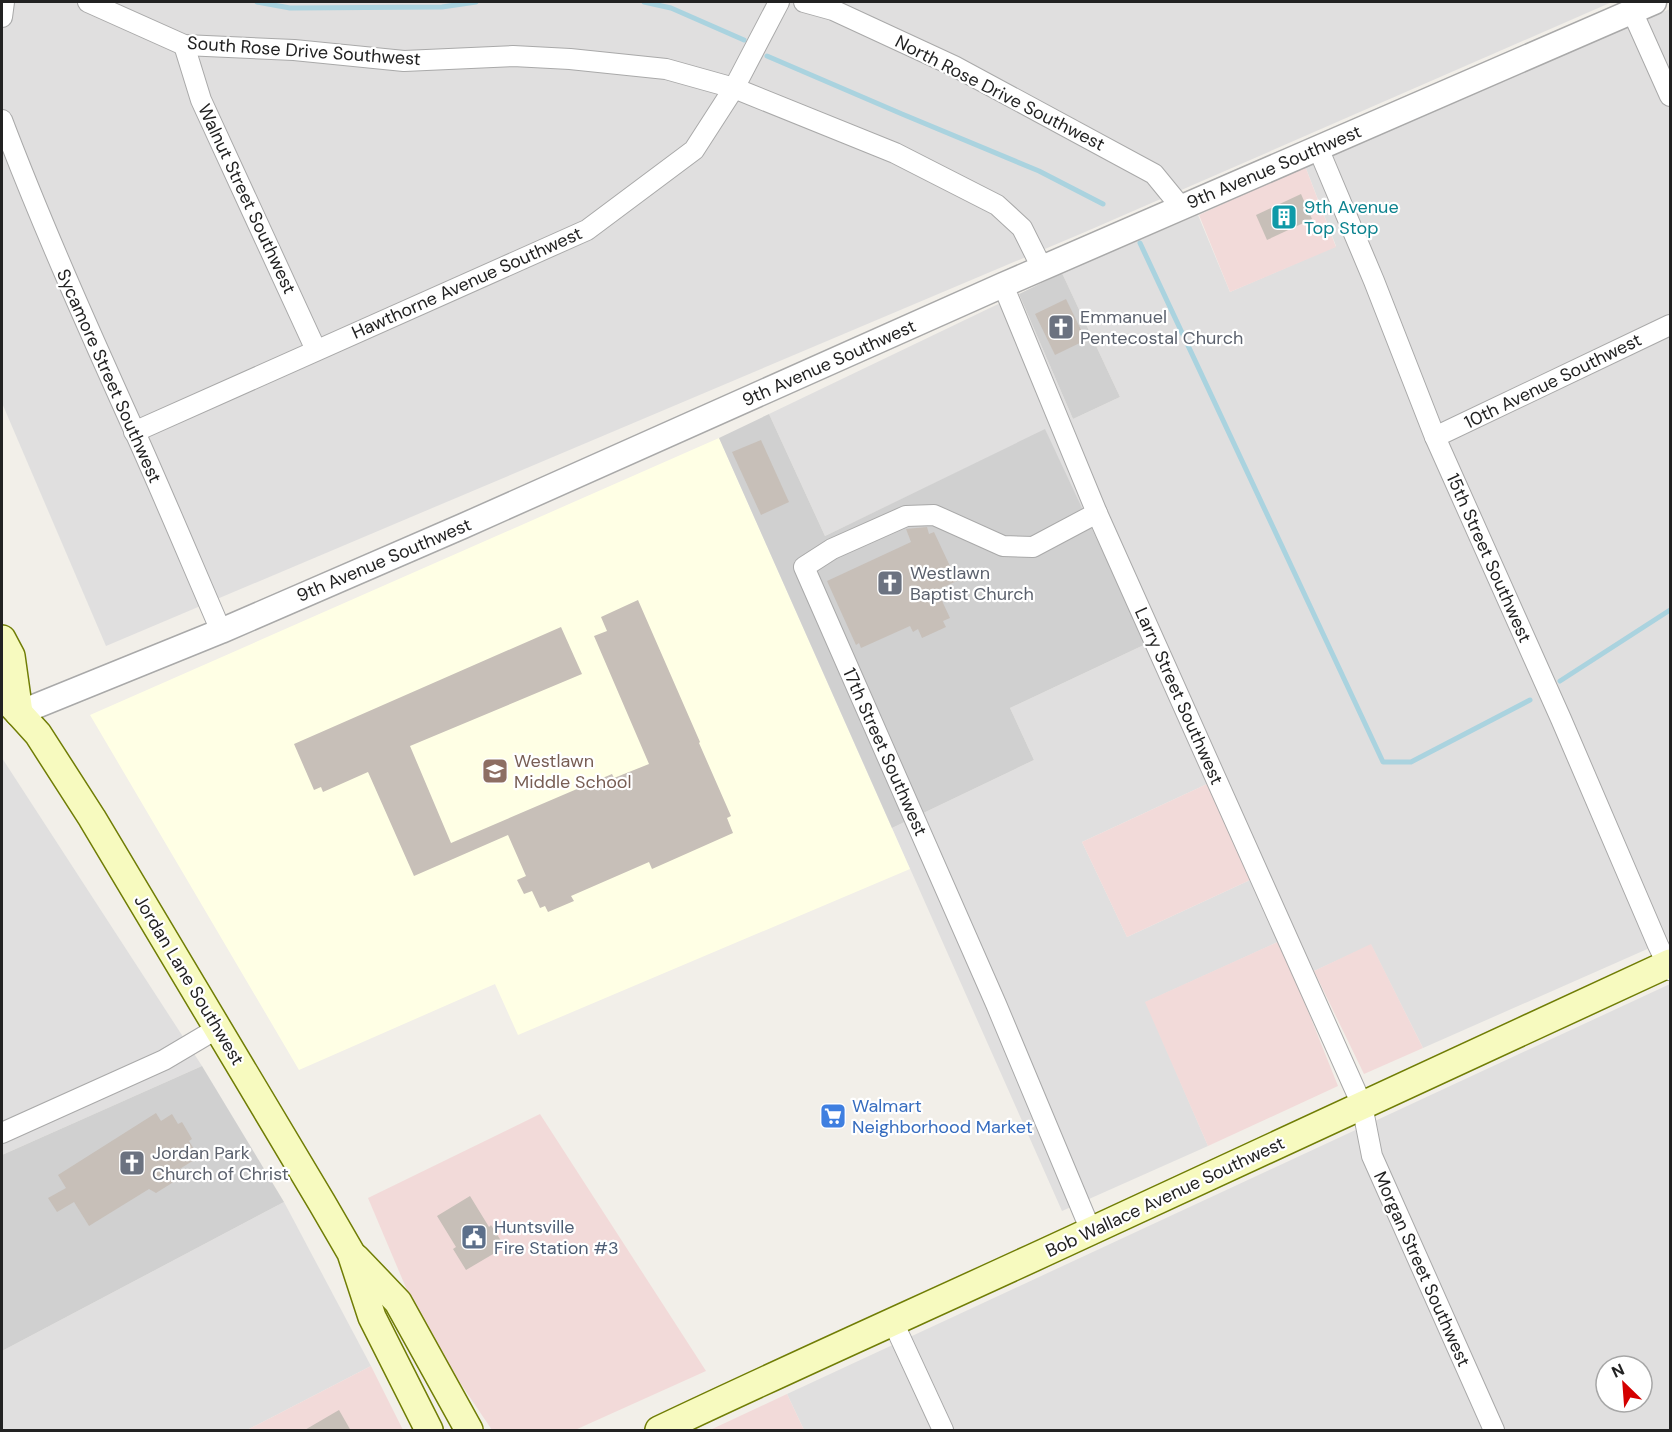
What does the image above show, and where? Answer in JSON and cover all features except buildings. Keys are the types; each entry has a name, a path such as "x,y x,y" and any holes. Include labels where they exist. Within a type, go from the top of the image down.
{"main road":[{"name":"Jordan Lane Southwest","path":"2,639 11,656 8,709 38,734 92,818 351,1253 372,1317 429,1431"},
{"name":"Bob Wallace Avenue Southwest","path":"659,1431 1362,1105 1669,966"},
{"name":"Jordan Lane Southwest","path":"351,1253 398,1302 469,1431"}],"street":[{"path":"2,17 4,2"},
{"name":"South Rose Drive Southwest","path":"88,2 184,45 294,50 404,61 513,56 570,59 666,69 734,88 895,153 997,205 1022,228 1042,268"},
{"name":"Hawthorne Avenue Southwest","path":"135,432 587,230 694,150 734,88 779,2"},
{"name":"North Rose Drive Southwest","path":"804,2 833,10 954,66 1154,174 1181,207"},
{"path":"1638,5 1671,96"},
{"name":"9th Avenue Southwest","path":"8,709 221,631 473,522 1638,5"},
{"name":"Walnut Street Southwest","path":"184,45 201,100 316,350"},
{"name":"Sycamore Street Southwest","path":"2,120 30,195 221,631"},
{"name":"15th Street Southwest","path":"1318,148 1436,437 1669,966"},
{"name":"Larry Street Southwest","path":"1004,285 1097,513 1362,1105"},
{"name":"10th Avenue Southwest","path":"1436,437 1671,325"},
{"name":"17th Street Southwest","path":"1091,1232 996,1004 804,567 832,549 906,516 934,515 1003,546 1033,547 1097,513"},
{"path":"2,1133 164,1060 218,1028"},
{"name":"Morgan Street Southwest","path":"1362,1105 1372,1156 1494,1431"},
{"path":"893,1322 943,1431"}],"shaded area":[{"path":"2,2 1612,2 1085,232 106,646 2,403"},
{"path":"1670,9 1670,939 1423,1048 1371,945 1314,971 1220,778 1082,842 1127,937 1250,880 1280,941 1146,1002 1208,1146 1062,1211 892,828 1034,760 1010,708 1146,644 1045,430 825,536 769,414 1019,294 1073,419 1120,397 1062,273 1198,215 1230,292 1336,246 1305,166"},
{"path":"1305,166 1336,247 1230,292 1199,215"},
{"path":"1062,273 1120,397 1073,419 1019,294"},
{"path":"769,414 825,536 1045,429 1146,644 1010,708 1034,760 892,828 719,438"},
{"name":"Westlawn Middle School","path":"719,438 910,869 518,1035 495,984 299,1070 90,715"},
{"path":"2,758 202,1066 2,1155"},
{"path":"1207,784 1250,880 1127,937 1082,842"},
{"path":"1280,941 1338,1086 1208,1146 1145,1002"},
{"path":"1371,944 1423,1048 1364,1074 1314,971"},
{"path":"1670,984 1670,1430 804,1430 787,1394"},
{"name":"Jordan Park Church of Christ","path":"202,1066 284,1202 2,1351 2,1155"},
{"path":"540,1114 706,1371 575,1430 492,1430 423,1328 368,1198"},
{"path":"284,1202 371,1366 247,1430 2,1430 2,1351"},
{"path":"371,1366 403,1430 247,1430"},
{"path":"787,1394 804,1430 710,1430"}],"waterway":[{"path":"257,2 290,8 442,7 476,2"},
{"path":"644,2 671,8 744,40"},
{"path":"767,56 1039,171 1103,204"},
{"path":"1140,243 1383,762 1411,762 1530,700"},
{"path":"1560,681 1670,610"}],"place":[{"name":"9th Avenue Top Stop","path":"1284,217"},
{"name":"Emmanuel Pentecostal Church","path":"1061,327"},
{"name":"Westlawn Baptist Church","path":"890,583"},
{"name":"Westlawn Middle School","path":"495,771"},
{"name":"Walmart Neighborhood Market","path":"833,1116"},
{"name":"Jordan Park Church of Christ","path":"132,1163"},
{"name":"Huntsville Fire Station #3","path":"474,1237"}]}
